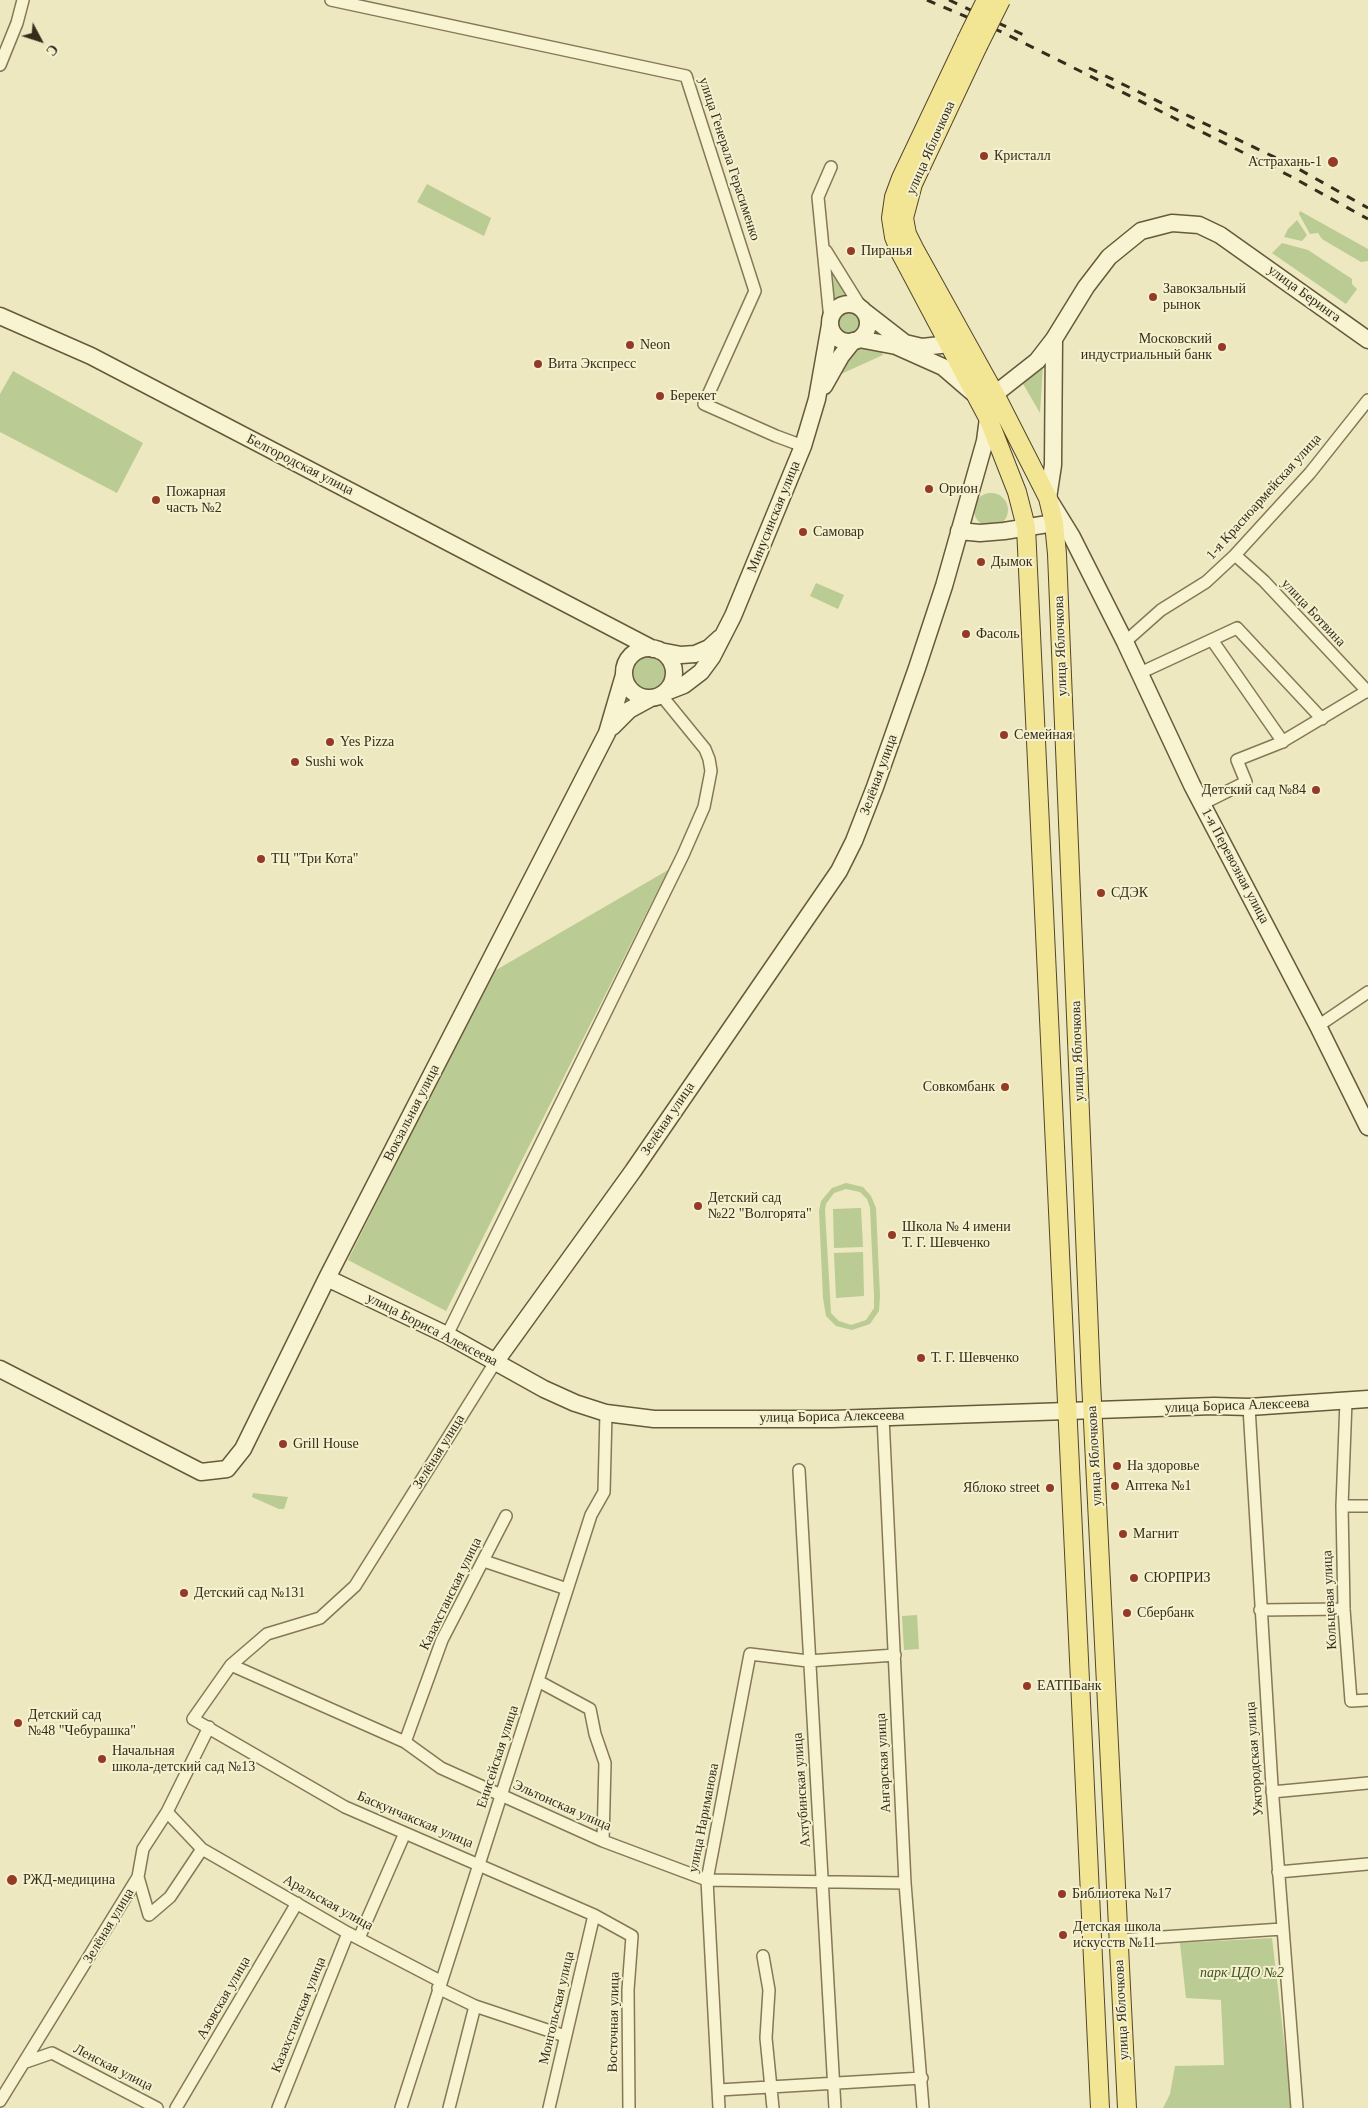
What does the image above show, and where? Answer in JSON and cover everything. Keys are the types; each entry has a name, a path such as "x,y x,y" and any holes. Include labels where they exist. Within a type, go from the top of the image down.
{"main road":[{"path":"972,43 986,0"},
{"path":"972,43 1001,0"},
{"name":"улица Яблочкова","path":"972,43 901,178 894,197 891,218 894,238 901,254 950,344 987,396 1048,498 1054,523 1058,573 1093,1411 1127,2108"},
{"name":"улица Яблочкова","path":"972,43 913,184 904,218 907,234 987,396 988,418 1017,492 1026,527 1069,1412 1100,2108"},
{"name":"улица Беринга","path":"987,396 1037,361 1054,339 1086,287 1109,257 1141,232 1172,223 1199,225 1240,247 1368,340"},
{"path":"950,344 922,347 900,340 853,304 843,305 834,311 830,323 838,338 896,346 943,368 987,396"},
{"path":"856,340 864,335 868,324 864,311"},
{"name":"Белгородская улица","path":"0,316 91,356 656,650"},
{"name":"Минусинская улица","path":"659,695 684,685 701,672 725,634 803,446 817,399 830,323"},
{"path":"922,347 932,338 940,326"},
{"path":"1048,498 1053,466 1054,339"},
{"name":"Минусинская улица","path":"817,399 833,368 856,340"},
{"name":"Зелёная улица","path":"496,1361 633,1171 677,1104 829,888 854,841 917,668 985,441 988,418"},
{"name":"1-я Перевозная улица","path":"1048,498 1072,537 1126,642 1202,804 1318,1026 1368,1127"},
{"path":"959,531 980,533 1054,523"},
{"name":"Белгородская улица","path":"598,619 620,642 624,654 624,671"},
{"name":"Минусинская улица","path":"656,650 681,655 695,654 709,648 725,634"},
{"path":"656,650 669,658 674,670 672,682 659,695 634,694 627,686 624,671 629,658 638,651 656,650"},
{"name":"Вокзальная улица","path":"0,1369 201,1472 227,1468 244,1449 327,1278 607,733 624,671"},
{"name":"Вокзальная улица","path":"607,733 623,715 659,695"},
{"name":"улица Бориса Алексеева","path":"327,1278 447,1335 544,1389 606,1413 654,1419 884,1417 1214,1406 1249,1407 1346,1402 1368,1399"}],"street":[{"path":"0,65 18,23 23,0"},
{"name":"улица Генерала Герасименко","path":"331,0 686,76 755,291 704,404 803,446"},
{"path":"830,323 825,250 818,197 831,167"},
{"path":"825,250 864,311"},
{"name":"1-я Красноармейская улица","path":"1126,642 1161,610 1206,582 1234,556 1310,473 1368,400"},
{"name":"улица Ботвина","path":"1234,556 1264,582 1368,692"},
{"path":"1140,673 1237,628 1322,719"},
{"path":"1212,640 1283,742"},
{"path":"1202,804 1246,782 1237,760 1283,742 1368,692"},
{"path":"447,1335 684,855 704,807 711,771 710,759 705,749 659,695"},
{"path":"1318,1026 1368,992"},
{"name":"Зелёная улица","path":"193,1719 231,1665 267,1634 320,1618 355,1586 496,1361"},
{"name":"Кольцевая улица","path":"1346,1402 1342,1506 1344,1609 1351,1701 1368,1700"},
{"name":"Ужгородская улица","path":"1249,1407 1272,1792 1297,2108"},
{"name":"Енисейская улица","path":"400,2108 591,1515 604,1492 606,1413"},
{"name":"Ангарская улица","path":"884,1417 905,1883 923,2108"},
{"name":"Ахтубинская улица","path":"799,1470 808,1661 823,1884 835,2108"},
{"path":"1342,1506 1368,1506"},
{"name":"Казахстанская улица","path":"405,1742 442,1640 506,1516"},
{"path":"484,1561 567,1589"},
{"path":"1260,1610 1344,1609"},
{"name":"улица Нариманова","path":"720,2108 707,1880 750,1654 808,1661"},
{"path":"808,1661 895,1655"},
{"name":"Эльтонская улица","path":"231,1665 405,1742 441,1768 603,1841 707,1880 823,1884 905,1883"},
{"path":"538,1681 590,1709 595,1734 605,1763 603,1841"},
{"name":"Баскунчакская улица","path":"193,1719 346,1807 616,1925 632,1936"},
{"path":"138,1877 143,1849 167,1812 209,1727"},
{"path":"1272,1792 1368,1784"},
{"path":"167,1812 202,1849"},
{"name":"Казахстанская улица","path":"278,2108 353,1935 405,1833"},
{"name":"Зелёная улица","path":"138,1877 149,1914 170,1897 202,1849"},
{"name":"Аральская улица","path":"202,1849 476,2006 565,2036"},
{"path":"1278,1872 1368,1864"},
{"name":"Зелёная улица","path":"0,2101 26,2062 138,1877"},
{"name":"Азовская улица","path":"176,2108 297,1903"},
{"name":"Монгольская улица","path":"549,2108 594,1916"},
{"path":"1118,1940 1282,1930"},
{"name":"Восточная улица","path":"629,2108 628,1990 632,1936"},
{"path":"763,1956 770,1990 766,2038 773,2108"},
{"path":"449,2108 476,2006"},
{"name":"Ленская улица","path":"26,2062 52,2053 157,2108"},
{"path":"719,2090 922,2078"}],"green space":[{"path":"427,184 491,218 484,236 417,202"},
{"path":"1300,211 1368,249 1368,261 1361,262 1322,239 1318,233 1310,234 1299,214"},
{"path":"1297,220 1307,235 1302,241 1284,237 1288,229"},
{"path":"1282,243 1308,250 1352,279 1352,284 1357,289 1346,304 1272,253"},
{"path":"833,271 853,300 840,302 834,307"},
{"path":"850,310 855,311 861,317 861,327 855,333 850,334 845,333 839,327 838,322 839,317 845,311"},
{"path":"866,347 881,351 883,355 841,374 845,362 857,351"},
{"path":"1043,364 1040,413 1022,382"},
{"path":"13,371 143,443 117,493 0,432 0,394"},
{"path":"991,493 998,494 1003,498 1007,503 1007,517 1003,522 998,526 991,527 984,526 979,522 975,517 974,510 975,503 979,498 984,494"},
{"path":"816,583 844,595 838,609 810,596"},
{"path":"649,655 662,660 667,673 662,686 649,691 636,686 631,673 636,660"},
{"path":"668,870 446,1311 348,1260 491,973"},
{"path":"846,1183 863,1187 871,1196 876,1208 879,1311 870,1324 852,1330 836,1326 826,1316 823,1298 819,1211 821,1201 832,1188","holes":["846,1189 860,1192 867,1199 870,1208 874,1308 866,1320 851,1325 839,1321 831,1313 825,1210 826,1204 834,1193"]},
{"path":"861,1208 863,1247 834,1248 833,1209"},
{"path":"863,1252 864,1296 836,1298 834,1253"},
{"path":"253,1493 288,1497 284,1509 279,1509 252,1497"},
{"path":"917,1615 919,1649 904,1650 902,1616"},
{"name":"парк ЦДО №2","path":"1272,1938 1292,2108 1163,2108 1170,2094 1175,2066 1224,2065 1221,2000 1186,1998 1180,1943"}],"railway":[{"path":"927,0 1004,33 1290,176 1368,219"},
{"path":"949,0 1026,36"},
{"path":"1089,68 1295,167 1368,208"}],"place":[{"name":"Кристалл","path":"984,156"},
{"name":"Астрахань-1","path":"1333,162"},
{"name":"Пиранья","path":"851,251"},
{"name":"Завокзальный рынок","path":"1153,297"},
{"name":"Neon","path":"630,345"},
{"name":"Московский индустриальный банк","path":"1222,347"},
{"name":"Вита Экспресс","path":"538,364"},
{"name":"Берекет","path":"660,396"},
{"name":"Орион","path":"929,489"},
{"name":"Пожарная часть №2","path":"156,500"},
{"name":"Самовар","path":"803,532"},
{"name":"Дымок","path":"981,562"},
{"name":"Фасоль","path":"966,634"},
{"name":"Семейная","path":"1004,735"},
{"name":"Yes Pizza","path":"330,742"},
{"name":"Sushi wok","path":"295,762"},
{"name":"Детский сад №84","path":"1316,790"},
{"name":"ТЦ \"Три Кота\"","path":"261,859"},
{"name":"СДЭК","path":"1101,893"},
{"name":"Совкомбанк","path":"1005,1087"},
{"name":"Детский сад №22 \"Волгорята\"","path":"698,1206"},
{"name":"Школа № 4 имени Т. Г. Шевченко","path":"892,1235"},
{"name":"Т. Г. Шевченко","path":"921,1358"},
{"name":"Grill House","path":"283,1444"},
{"name":"На здоровье","path":"1117,1466"},
{"name":"Аптека №1","path":"1115,1486"},
{"name":"Яблоко street","path":"1050,1488"},
{"name":"Магнит","path":"1123,1534"},
{"name":"СЮРПРИЗ","path":"1134,1578"},
{"name":"Детский сад №131","path":"184,1593"},
{"name":"Сбербанк","path":"1127,1613"},
{"name":"ЕАТПБанк","path":"1027,1686"},
{"name":"Детский сад №48 \"Чебурашка\"","path":"18,1723"},
{"name":"Начальная школа-детский сад №13","path":"102,1759"},
{"name":"РЖД-медицина","path":"12,1880"},
{"name":"Библиотека №17","path":"1062,1894"},
{"name":"Детская школа искусств №11","path":"1063,1935"}]}
